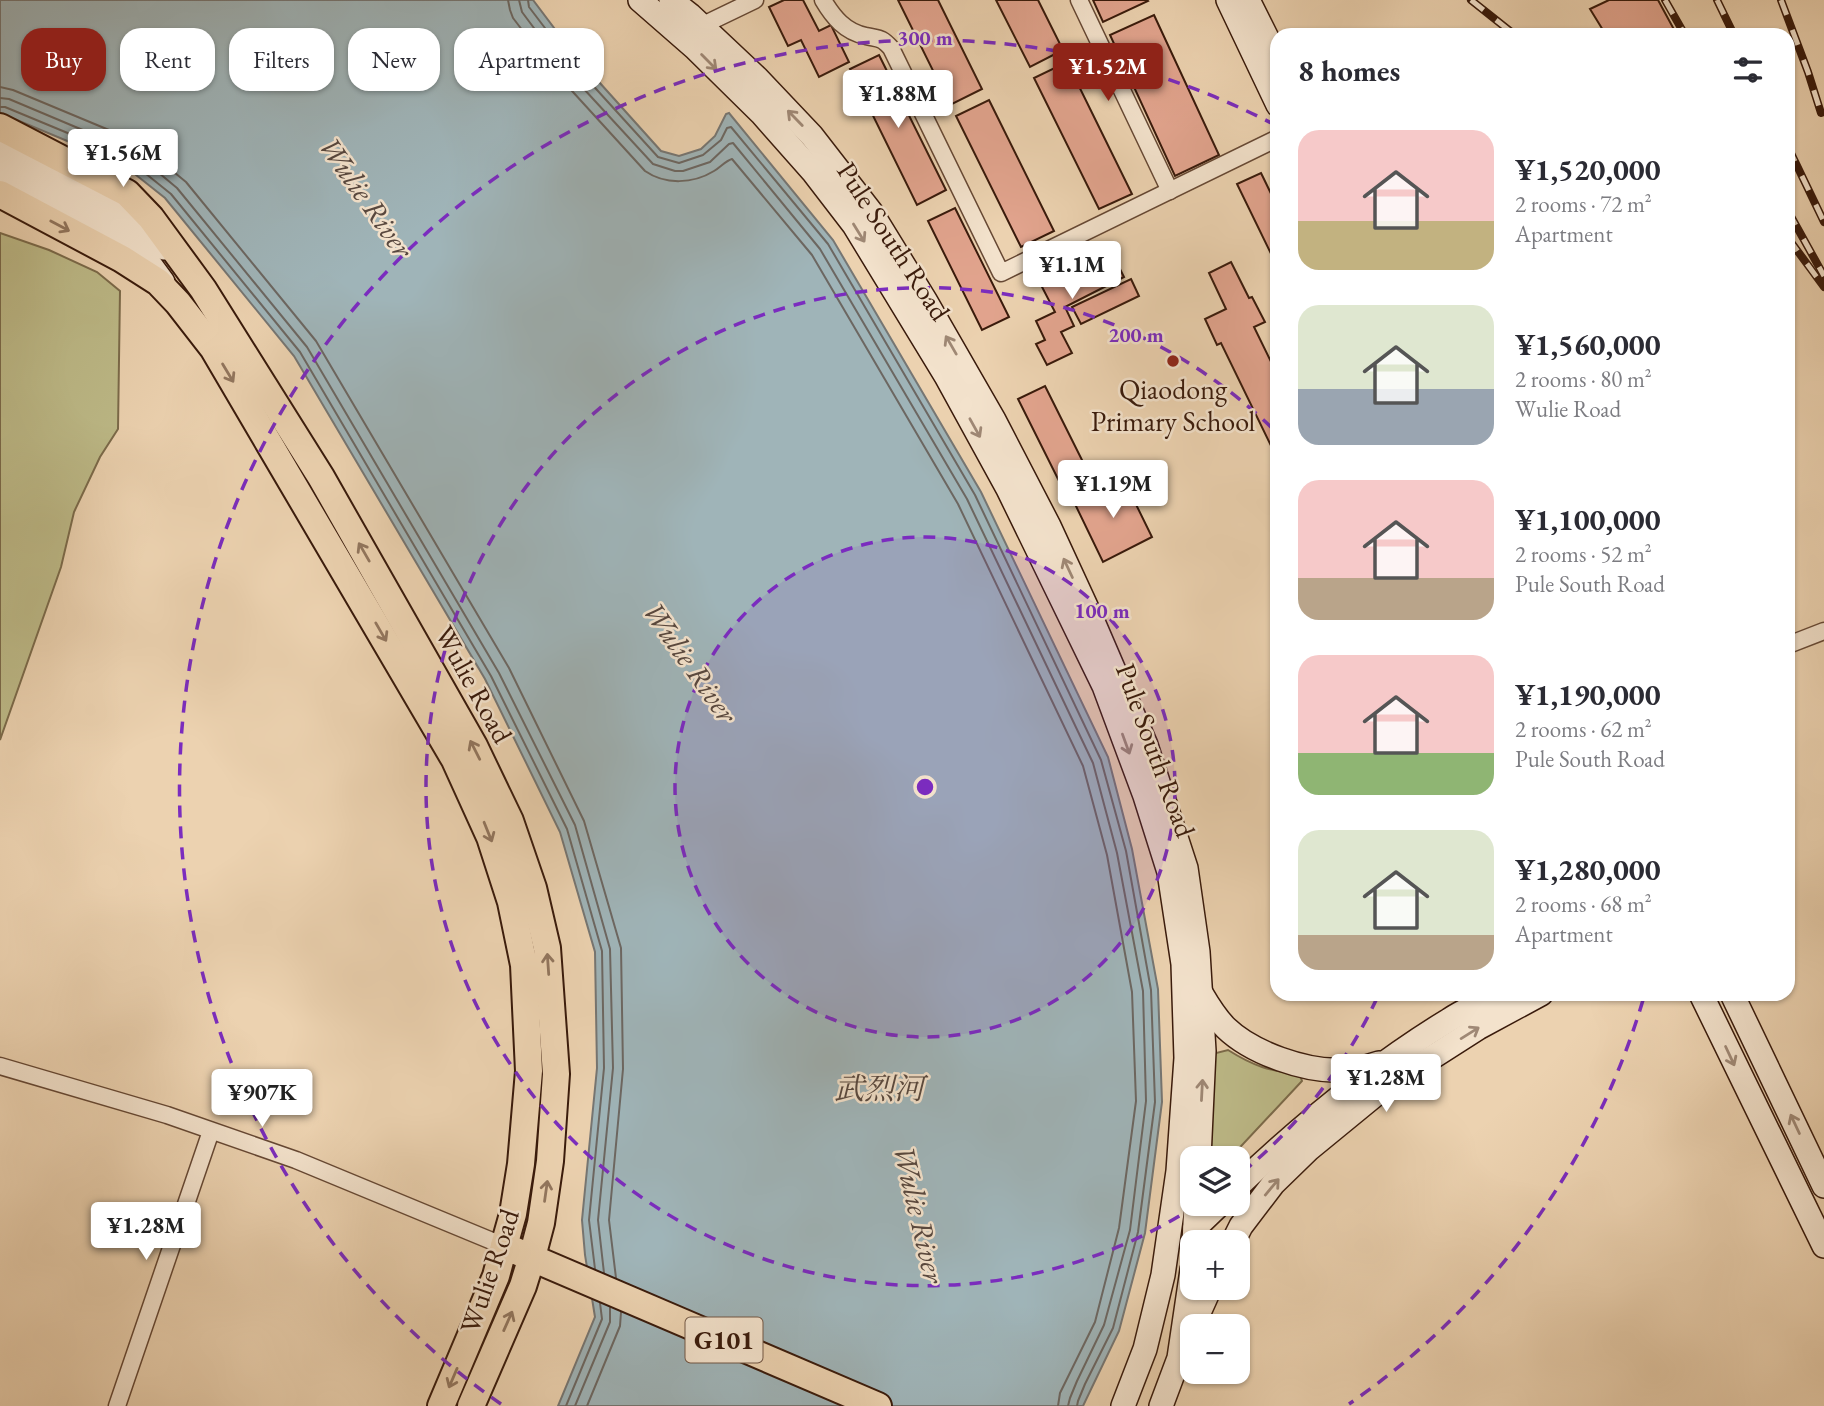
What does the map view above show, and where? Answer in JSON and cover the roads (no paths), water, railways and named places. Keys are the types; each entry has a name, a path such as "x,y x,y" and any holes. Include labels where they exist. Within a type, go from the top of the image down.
{"main road":[{"name":"Pule South Road","path":"640,0 695,48 761,113 814,173 854,225 946,376 1008,489 1104,686 1145,796 1169,872 1183,964 1186,1058 1178,1171 1163,1275 1145,1349 1123,1406"},
{"name":"Pule South Road","path":"671,0 757,78 812,136 871,212 994,420 1091,617 1146,745 1186,869 1198,952 1204,1051 1200,1146"},
{"path":"1228,0 1270,88"},
{"path":"1248,0 1270,44"},
{"name":"Wulie Road","path":"0,127 127,193 151,218 203,289 321,477 474,746 510,821 533,888 547,948 556,1074 550,1161 541,1223 523,1286 471,1406"},
{"path":"0,149 101,201 151,234 203,289"},
{"path":"0,171 91,216 141,252 178,303"},
{"name":"Wulie Road","path":"0,194 122,259 158,282 213,348 448,748 490,837 511,902 524,965 529,1070 521,1164 513,1214 496,1276 441,1406"},
{"path":"1201,993 1225,1027 1239,1039 1264,1053 1316,1068 1339,1070 1359,1069 1386,1062"},
{"path":"1250,1175 1313,1118 1386,1062 1449,1020 1483,1001"},
{"path":"1239,1230 1273,1184 1309,1149 1371,1098 1478,1028 1528,1001"},
{"path":"1704,1001 1824,1246"},
{"path":"1735,1001 1824,1185"},
{"path":"1199,1230 1210,1216"},
{"name":"G101","path":"504,1246 878,1406"},
{"path":"1161,1406 1180,1358"}],"street":[{"path":"701,26 755,0"},
{"path":"823,0 831,13 853,33 877,37 891,48 1001,273 1270,142"},
{"path":"1079,0 1170,191"},
{"path":"1795,642 1824,631"},
{"path":"0,1066 167,1115 296,1160 504,1246"},
{"path":"117,1406 211,1130"}],"water":[{"name":"武烈河","path":"0,0 533,0 554,28 454,28 454,91 604,91 604,88 661,151 679,156 701,149 715,136 729,113 833,240 981,492 1108,757 1132,849 1158,989 1162,1102 1145,1233 1119,1331 1083,1406 558,1406 595,1317 582,1220 597,1068 595,952 560,832 485,679 294,356 165,198 131,171 108,158 0,113"}],"railway":[{"path":"1471,0 1506,28"},
{"path":"1665,0 1681,28"},
{"path":"1717,0 1731,28"},
{"path":"1781,0 1792,28"},
{"path":"1795,37 1821,113"},
{"path":"1795,162 1824,222"},
{"path":"1795,224 1824,276"},
{"path":"1795,248 1824,287"}],"place":[{"name":"Qiaodong Primary School","path":"1173,361"}],"water label":[{"name":"Wulie River","path":"366,197"},
{"name":"Wulie River","path":"690,662"},
{"name":"Wulie River","path":"919,1214"}]}
